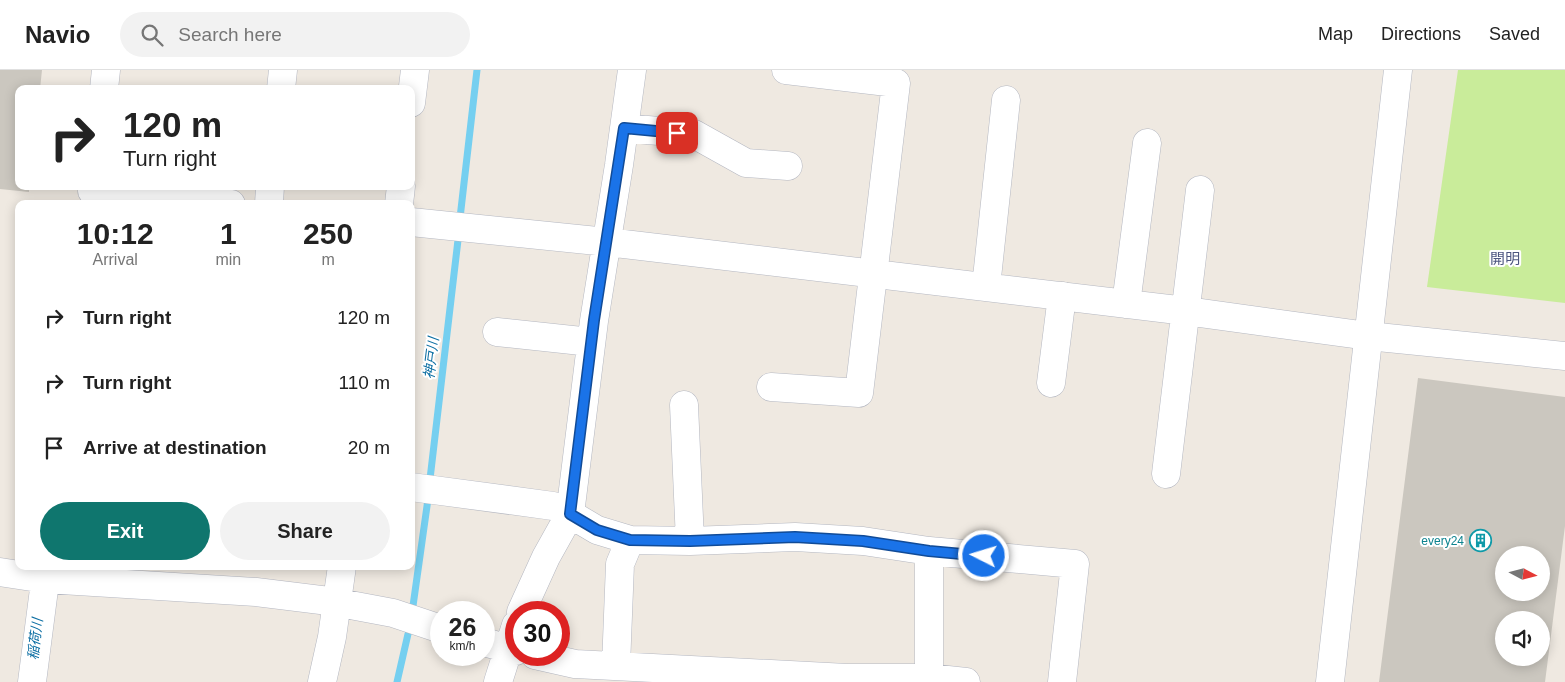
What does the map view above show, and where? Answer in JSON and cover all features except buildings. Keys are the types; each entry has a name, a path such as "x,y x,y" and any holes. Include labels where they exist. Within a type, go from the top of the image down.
{"street":[{"path":"104,85 106,70"},
{"path":"281,85 283,70"},
{"path":"413,85 415,70"},
{"path":"526,601 542,565 570,514 592,342 632,70"},
{"path":"770,387 860,394 896,83 786,70"},
{"path":"1330,682 1398,70"},
{"path":"986,287 1006,100"},
{"path":"624,128 694,134 746,163 788,166"},
{"path":"1126,304 1147,143"},
{"path":"1166,474 1200,190"},
{"path":"91,194 175,200"},
{"path":"415,222 607,242 1062,296 1368,336 1565,356"},
{"path":"1052,383 1062,296"},
{"path":"497,332 592,342"},
{"path":"684,405 690,541"},
{"path":"415,488 553,506 597,530 630,540 690,541 795,537 863,541 929,551 1075,564 1062,682"},
{"path":"616,666 620,564 630,540"},
{"path":"929,551 929,680"},
{"path":"322,682 332,637 341,570"},
{"path":"0,572 46,572 256,592 337,602 393,613 430,625"},
{"path":"32,682 46,572"},
{"path":"498,682 505,647"},
{"path":"570,663 749,677 966,682"}],"green space":[{"path":"1458,70 1565,70 1565,303 1427,287"}],"waterway":[{"name":"神戸川","path":"460,218 477,70"},
{"name":"神戸川","path":"430,479 458,240"},
{"name":"神戸川","path":"412,613 428,499"},
{"name":"神戸川","path":"397,682 408,634"}],"place":[{"name":"every24","path":"1480,541"}],"district":[{"name":"開明","path":"1505,258"}],"route":[{"path":"677,133 624,128 594,320 570,514 597,530 630,540 690,541 795,537 863,541 929,551 984,556"}],"water label":[{"name":"稲荷川","path":"35,639"}]}
